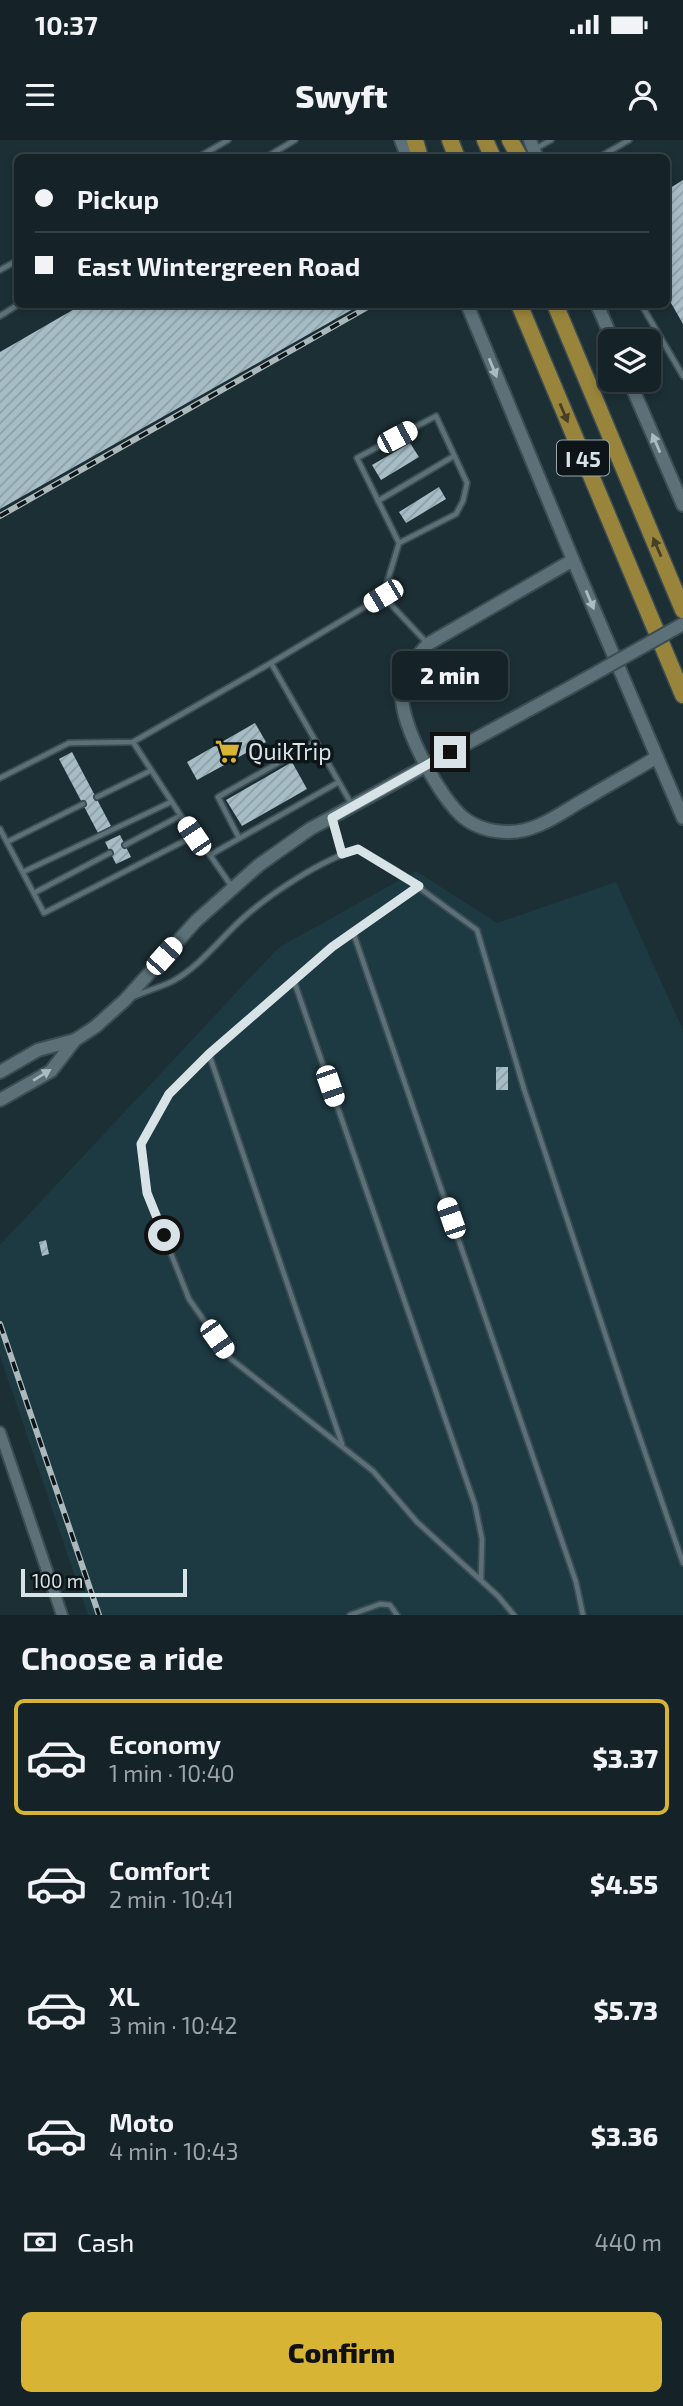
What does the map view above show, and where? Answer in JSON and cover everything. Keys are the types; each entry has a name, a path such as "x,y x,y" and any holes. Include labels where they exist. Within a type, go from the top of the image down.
{"highway":[{"path":"510,140 530,151"},
{"name":"I 45","path":"521,308 683,695"},
{"name":"I 45","path":"557,308 683,610"}],"main road":[{"path":"469,308 683,818"},
{"path":"601,308 609,329"},
{"path":"634,392 681,497"},
{"path":"573,560 428,644 408,668 402,695 407,720 426,765 448,801 463,817 492,831 514,832 524,831 545,822 657,757"},
{"path":"0,1100 51,1071 75,1040 95,1027 125,1000 196,921 259,865 310,829 683,624"},
{"path":"0,1072 38,1049 75,1040"}],"street":[{"path":"0,1432 62,1615"}],"lane":[{"path":"204,154 228,140"},
{"path":"272,154 295,140"},
{"path":"530,151 551,140"},
{"path":"605,154 629,140"},
{"path":"643,308 683,376"},
{"path":"0,778 69,743 133,742 383,596 399,543 358,458 436,416 467,483 463,500 456,514 399,543"},
{"path":"378,500 454,456"},
{"path":"383,596 428,644"},
{"path":"271,663 353,807"},
{"path":"133,742 180,816 232,888"},
{"path":"239,838 218,797 315,742"},
{"path":"97,797 150,771"},
{"path":"210,855 338,782"},
{"path":"23,872 171,802"},
{"path":"7,842 83,804"},
{"path":"125,845 180,816"},
{"path":"332,818 342,854"},
{"path":"0,829 44,913 194,836"},
{"path":"125,1000 175,980 243,918 275,894 342,854 358,849 419,886 477,930 524,1089 683,1563"},
{"path":"34,893 110,853"},
{"path":"419,886 332,947 209,1054 169,1094 141,1144 147,1193 189,1299 231,1359 373,1471 417,1522 514,1615"},
{"path":"354,932 576,1582 583,1615"},
{"path":"294,981 475,1505 481,1539 481,1581"},
{"path":"209,1054 343,1447"},
{"path":"350,1615 380,1604 390,1605 397,1615"}],"shaded area":[{"path":"416,871 497,923 616,882 683,1030 683,1615 88,1615 0,1356 0,1245 278,948"}],"building":[{"path":"683,180 683,324 670,301 670,188"},
{"path":"76,308 355,308 0,509 0,352"},
{"path":"410,443 419,457 381,480 372,465"},
{"path":"439,487 446,499 406,523 399,512"},
{"path":"255,723 266,742 197,780 187,762"},
{"path":"72,752 111,826 98,833 59,759"},
{"name":"QuikTrip","path":"292,762 307,789 242,826 226,800"},
{"path":"120,835 131,857 116,864 105,842"},
{"path":"496,1067 508,1067 508,1090 496,1090"},
{"path":"46,1240 49,1254 42,1256 39,1242"}],"railway":[{"path":"0,516 366,308"},
{"path":"0,1324 99,1615"}],"place":[{"name":"QuikTrip","path":"228,751"}],"route":[{"path":"164,1235 147,1193 141,1144 169,1094 209,1054 332,947 419,886 358,849 342,854 332,818 450,752"}]}
